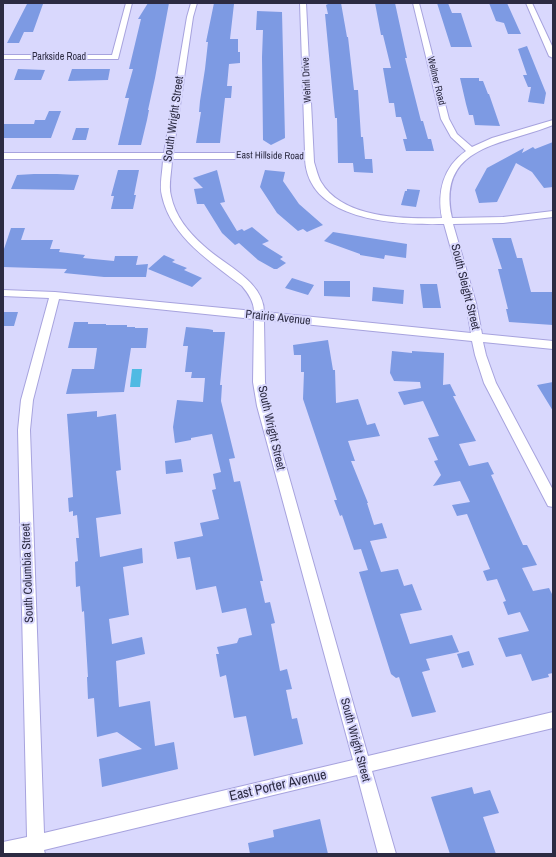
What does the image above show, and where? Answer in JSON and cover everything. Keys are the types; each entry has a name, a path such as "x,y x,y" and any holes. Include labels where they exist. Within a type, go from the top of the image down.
{"street":[{"name":"Parkside Road","path":"3,57 115,57 129,3"},
{"name":"South Wright Street","path":"194,3 190,17 168,155 166,195 176,220 185,233 201,249 246,284 252,290 259,306 260,382 263,406 387,854"},
{"name":"Wehrli Drive","path":"303,3 309,156"},
{"name":"Wellner Road","path":"416,3 445,119 454,135 472,151"},
{"path":"529,3 553,56"},
{"name":"South Sleight Street","path":"553,122 501,138 472,151 460,161 447,180 445,198 448,221 472,304 483,365 490,383 553,502"},
{"name":"East Hillside Road","path":"3,156 309,156 311,172 317,184 324,193 348,208 368,216 391,220 448,221 506,220 553,214"},
{"name":"Prairie Avenue","path":"3,293 54,295 553,345"},
{"name":"South Columbia Street","path":"36,849 24,424 27,400 54,295"},
{"name":"East Porter Avenue","path":"3,852 36,849 362,766 553,720"}],"water":[{"path":"132,369 142,369 140,387 130,387"}],"building":[{"path":"148,3 169,3 147,120 141,145 118,145 129,98 125,98 133,69 129,69 141,19 138,19"},
{"path":"214,3 234,4 230,39 238,39 240,63 229,64 227,86 232,86 231,98 225,98 220,143 196,143 201,112 199,112 200,101 208,42 206,42"},
{"path":"330,3 341,3 348,37 354,90 358,90 361,137 363,137 365,159 372,159 373,173 354,172 353,163 338,163 337,118 335,118 325,14 328,14 326,5"},
{"path":"375,3 395,3 407,58 405,58 421,121 423,121 428,139 431,139 434,151 406,151 403,139 407,139 401,117 396,117 394,103 389,103 383,68 391,68 383,35 381,35"},
{"path":"437,3 448,3 452,13 461,13 472,47 451,47"},
{"path":"489,3 507,3 521,34 508,34 504,23 496,21"},
{"path":"27,4 43,4 33,32 24,32 19,43 7,43"},
{"path":"257,11 282,12 285,138 271,145 263,140 263,30 256,30"},
{"path":"527,46 546,93 544,104 528,102 531,87 528,87 523,75 527,75 518,49"},
{"path":"18,69 45,70 41,80 14,80"},
{"path":"72,69 110,69 108,80 68,81"},
{"path":"460,78 479,78 479,81 483,81 500,126 475,125 473,115 469,115"},
{"path":"49,111 61,111 51,138 3,138 3,124 34,124 35,120 45,120"},
{"path":"76,128 89,128 86,140 72,140"},
{"path":"553,142 553,187 544,188 532,172 516,163 497,202 479,203 475,190 487,168 524,148 522,153 533,147 535,149"},
{"path":"118,170 139,170 133,209 111,209 114,196 111,196"},
{"path":"217,170 225,202 220,203 237,231 242,229 244,231 252,227 269,241 262,244 283,257 280,259 286,263 277,269 274,269 258,260 239,243 235,245 222,233 204,204 197,204 194,189 203,188 193,178"},
{"path":"265,170 285,172 283,181 299,204 323,225 307,232 303,229 298,231 277,213 260,187"},
{"path":"17,175 79,175 74,190 11,189"},
{"path":"407,189 420,190 416,207 401,205"},
{"path":"11,228 25,228 21,240 53,240 50,249 60,249 59,252 85,255 83,258 114,261 115,256 138,256 136,265 148,264 146,277 104,277 64,273 67,269 3,267 3,252"},
{"path":"333,232 407,244 406,258 385,255 384,259 360,255 324,241"},
{"path":"492,238 511,238 517,258 522,258 531,292 553,292 553,325 509,322 506,309 508,309 498,269 502,269"},
{"path":"164,255 175,260 172,262 187,268 184,270 202,278 192,287 148,269"},
{"path":"292,278 314,285 308,295 285,288"},
{"path":"324,281 350,281 350,297 324,296"},
{"path":"420,284 437,284 441,308 423,308"},
{"path":"373,287 404,290 403,304 372,301"},
{"path":"3,312 18,312 14,326 3,326"},
{"path":"74,322 88,322 88,324 127,325 127,327 148,328 146,348 131,348 124,392 66,394 72,369 94,369 97,348 68,348"},
{"path":"186,327 208,329 213,330 213,332 225,332 220,385 222,385 221,401 235,458 229,459 234,482 240,481 263,581 260,581 265,603 270,602 275,623 271,624 280,671 287,669 292,689 286,690 292,719 297,718 303,744 254,756 246,716 234,718 226,675 220,677 216,654 219,654 217,647 237,643 239,638 252,635 246,608 222,613 216,586 196,590 190,557 177,559 174,542 203,536 200,523 219,519 212,490 216,489 213,474 221,472 212,434 175,443 173,427 177,400 203,402 205,378 191,378 192,372 185,372 188,346 183,346"},
{"path":"328,340 333,370 335,370 336,403 358,399 367,425 375,423 380,436 348,441 355,461 351,461 368,503 374,525 382,523 387,538 370,541 381,572 398,569 404,586 412,584 422,610 400,614 410,644 452,635 459,652 426,659 430,670 422,672 436,712 412,717 399,677 396,678 391,674 359,572 368,570 361,549 354,550 342,515 340,516 334,500 337,500 303,399 304,372 301,372 301,355 294,355 293,345"},
{"path":"392,351 412,353 412,351 444,353 443,385 450,384 456,396 453,396 476,441 459,444 469,466 488,462 494,474 491,475 523,545 527,545 537,565 522,568 533,591 549,588 553,596 553,673 548,674 549,677 532,681 521,654 506,657 498,638 529,631 520,612 508,615 503,602 506,601 497,579 487,581 483,571 490,569 467,514 457,516 452,505 470,502 460,481 433,486 441,475 434,461 438,460 428,438 439,436 423,401 404,405 398,392 421,388 420,382 394,381 390,373"},
{"path":"553,382 553,411 537,385"},
{"path":"97,411 97,417 116,414 121,470 116,471 121,514 96,518 100,557 142,548 143,563 123,567 129,615 109,619 112,644 142,637 145,654 116,661 119,707 150,701 155,746 174,742 178,769 102,787 99,759 142,749 117,732 97,737 94,698 88,699 84,611 82,612 80,586 76,587 75,562 78,561 76,538 79,538 77,515 73,516 73,511 69,512 68,498 73,497 67,414"},
{"path":"181,459 183,472 166,474 165,461"},
{"path":"469,651 474,665 462,668 457,654"},
{"path":"472,787 474,794 490,790 499,813 483,817 496,854 450,854 431,797"},
{"path":"320,819 328,854 250,854 248,843 274,837 273,830"}]}
